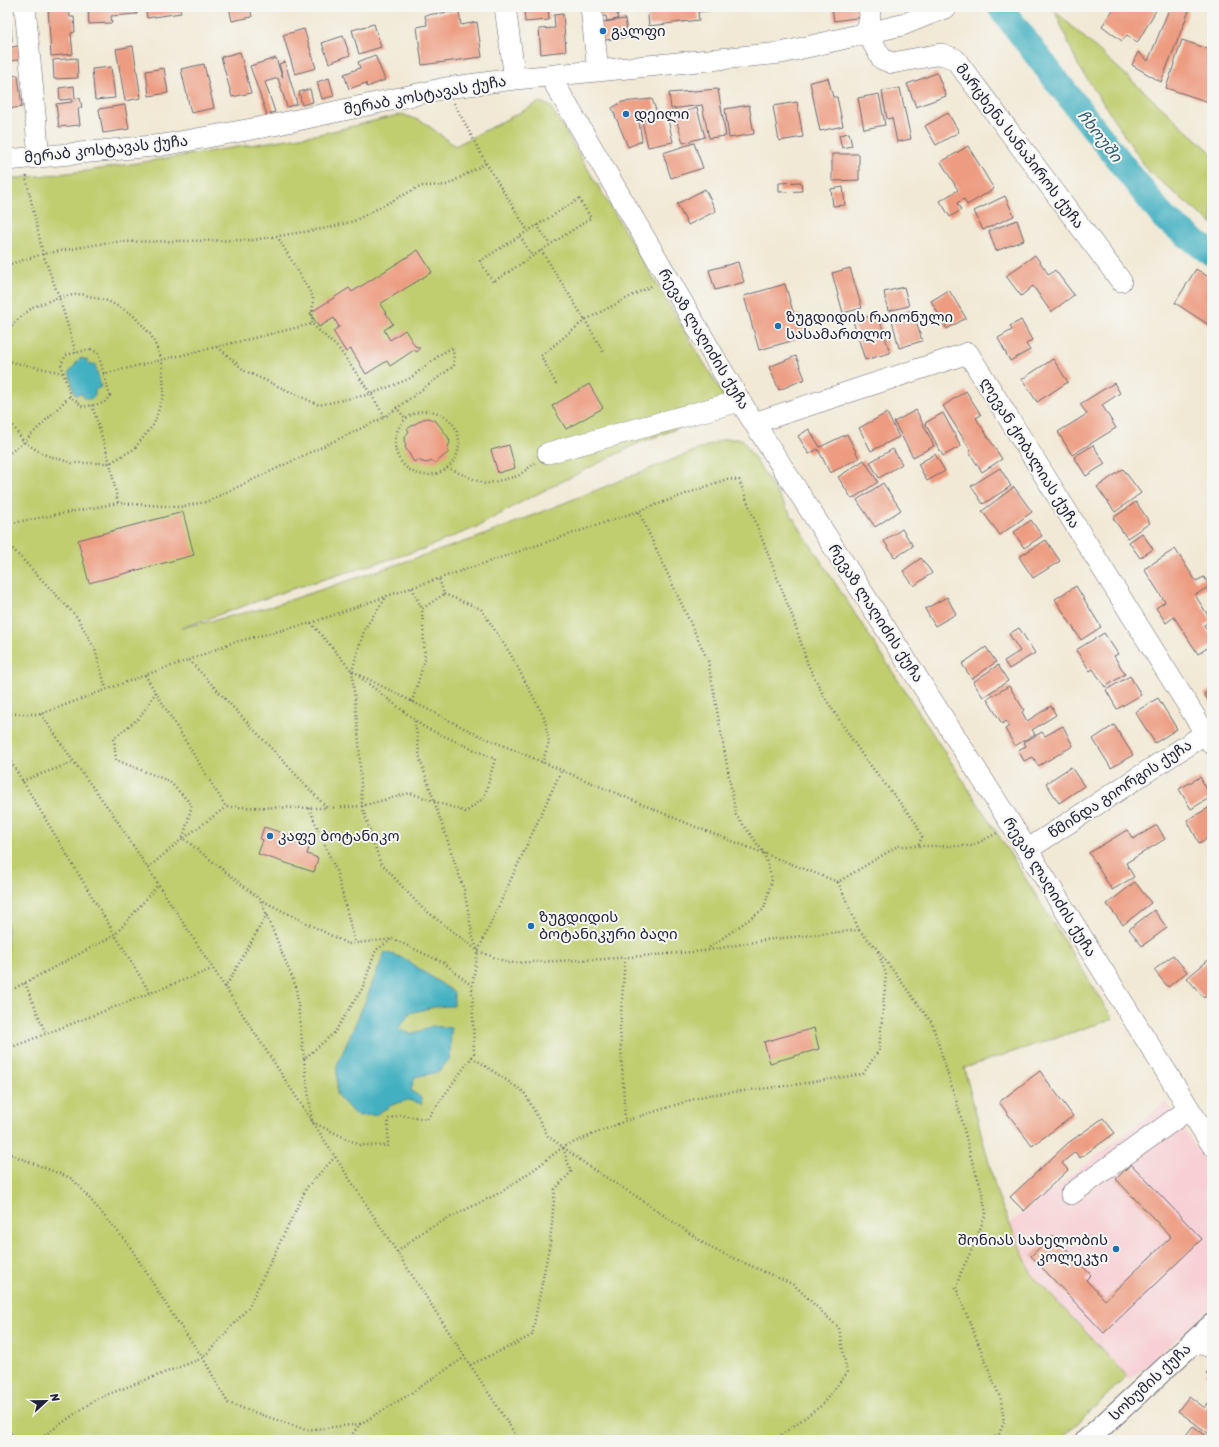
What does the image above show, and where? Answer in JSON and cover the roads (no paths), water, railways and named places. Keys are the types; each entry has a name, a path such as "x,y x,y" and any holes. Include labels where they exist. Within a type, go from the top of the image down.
{"highway":[{"name":"სოხუმის ქუჩა","path":"1087,1440 1202,1344 1212,1325"}],"street":[{"path":"25,7 39,157"},
{"path":"505,7 515,79"},
{"path":"591,7 598,71"},
{"path":"867,33 870,16 869,7"},
{"name":"მერაბ კოსტავას ქუჩა","path":"7,160 162,144 274,125 446,88 515,79 781,53 902,25 947,7"},
{"name":"მარცხენა სანაპიროს ქუჩა","path":"867,33 882,59 892,63 941,54 955,58 1121,280"},
{"name":"რევაზ ლაღიძის ქუჩა","path":"550,76 740,401 1011,824 1212,1145"},
{"name":"ლევან ქობალიას ქუჩა","path":"754,422 968,352 1210,735"},
{"path":"548,453 740,401"},
{"name":"წმინდა გიორგის ქუჩა","path":"1027,850 1210,735"},
{"path":"1071,1194 1189,1109"}],"water":[{"path":"81,358 87,360 89,364 95,364 101,387 95,390 95,396 90,399 84,398 82,394 75,395 69,372"},
{"path":"385,952 403,958 454,992 454,1006 434,1007 410,1013 398,1029 412,1034 432,1026 451,1028 450,1059 438,1072 415,1077 411,1090 421,1098 422,1104 408,1100 392,1105 375,1115 356,1116 337,1095 337,1065"}],"waterway":[{"name":"ჩხოუში","path":"1000,7 1164,218 1212,254"}],"place":[{"name":"გალფი","path":"603,31"},
{"name":"დეილი","path":"626,114"},
{"name":"ზუგდიდის რაიონული სასამართლო","path":"778,326"},
{"name":"კაფე ბოტანიკო","path":"270,836"},
{"name":"ზუგდიდის ბოტანიკური ბაღი","path":"531,926"},
{"name":"შონიას სახელობის კოლეკჯი","path":"1116,1249"}]}
